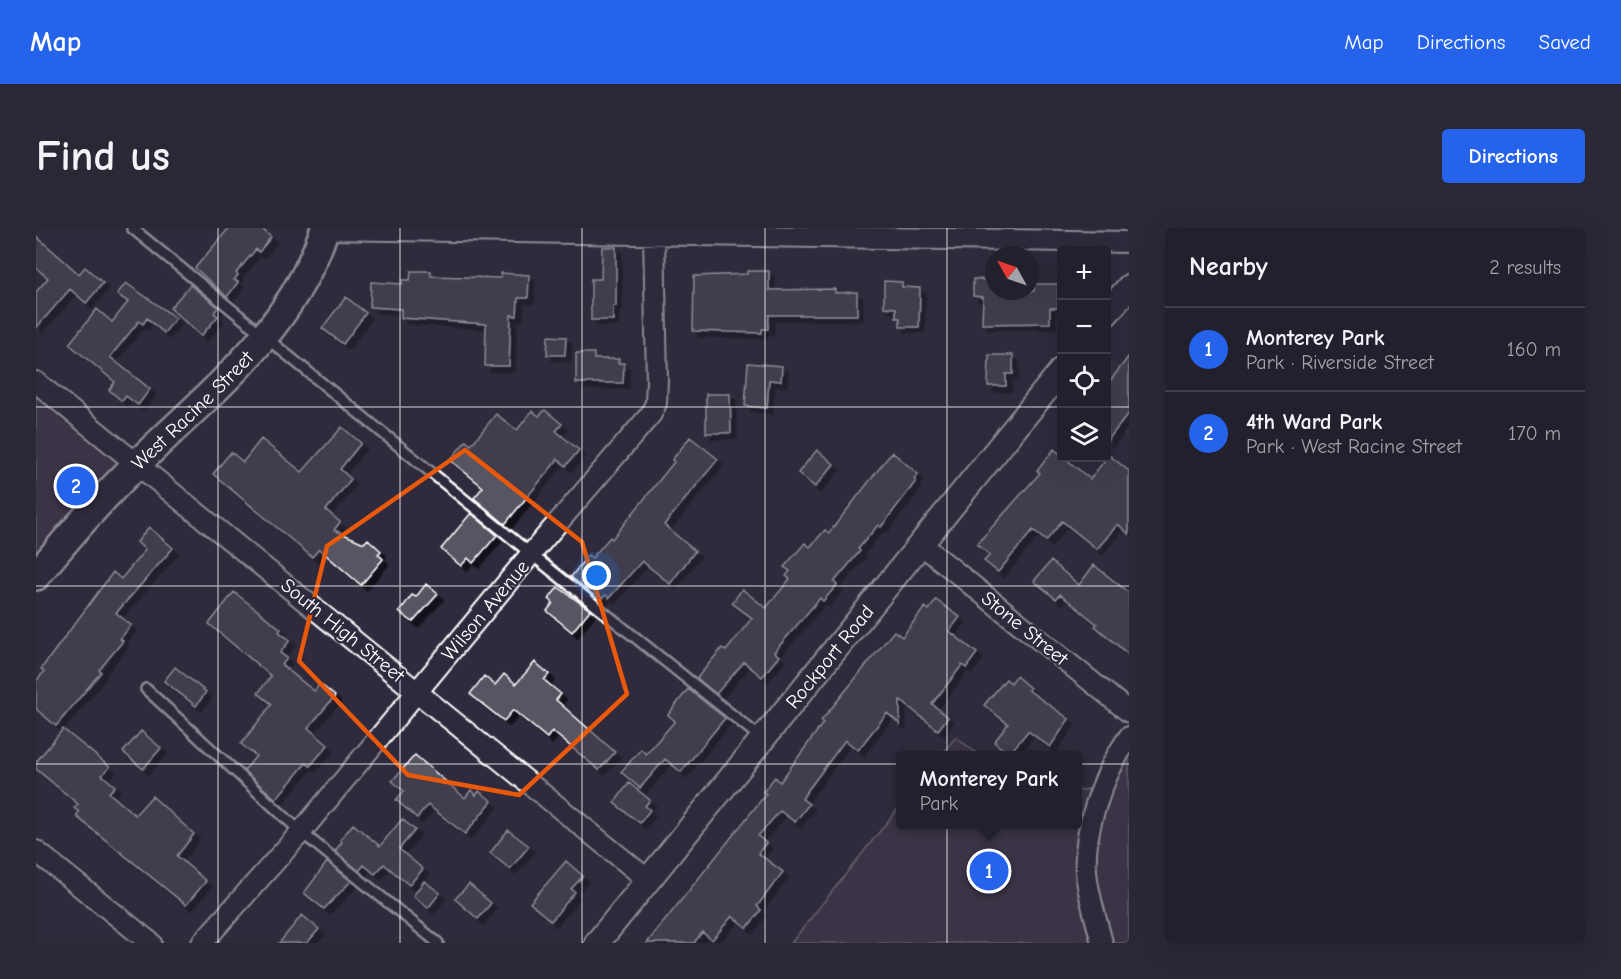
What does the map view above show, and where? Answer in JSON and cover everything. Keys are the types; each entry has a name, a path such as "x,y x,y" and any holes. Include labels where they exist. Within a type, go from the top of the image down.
{"main road":[{"name":"West Racine Street","path":"36,576 86,516 137,464 213,393 264,337 302,285 325,228"}],"street":[{"path":"325,228 1129,242"},
{"name":"Wilson Avenue","path":"202,943 301,832 531,554 644,424 656,403 654,235"},
{"path":"1111,309 1129,286"},
{"name":"Rockport Road","path":"597,943 761,738 1057,376"},
{"name":"South High Street","path":"36,382 418,690 648,880"},
{"name":"Stone Street","path":"921,544 1129,712"},
{"path":"1102,943 1086,879 1090,829 1101,787 1129,737"},
{"path":"36,851 151,943"}],"lane":[{"path":"132,228 531,554 761,738"},
{"path":"146,689 301,832 438,943"}],"highlighted area":[{"path":"465,450 582,542 627,694 519,795 408,775 299,661 327,546"}],"shaded area":[{"path":"1111,360 1129,374 1129,441 1111,427"},
{"path":"36,382 137,464 36,576"},
{"path":"956,737 974,751 944,751"},
{"path":"1129,737 1129,943 791,943 896,811 896,829 1082,829 1082,790 1101,787"}],"building":[{"path":"229,228 261,228 271,237 259,252 256,249 236,273 238,275 234,280 238,282 227,297 195,268"},
{"path":"36,236 79,274 85,267 103,283 86,303 70,289 36,328 36,292 48,278 36,268"},
{"path":"602,247 616,247 616,306 613,306 613,320 591,320 591,279 601,279"},
{"path":"411,271 431,271 431,276 501,278 501,273 529,275 528,298 518,298 517,316 511,315 509,366 485,366 486,324 401,318 401,309 370,307 371,282 402,284 402,280 410,280"},
{"path":"747,271 769,271 769,290 835,289 835,293 857,292 857,315 769,315 768,329 762,329 762,333 693,331 694,276 747,274"},
{"path":"973,279 985,280 985,300 1039,300 1039,284 1057,284 1057,308 1050,308 1050,323 982,324 983,297 973,296"},
{"path":"884,281 902,282 902,287 920,288 919,327 900,327 900,318 896,318 896,308 884,307"},
{"path":"126,283 176,318 164,333 147,318 143,324 139,321 110,357 150,389 138,405 126,396 122,401 109,390 115,382 69,344 97,309 112,322 128,302 117,294"},
{"path":"190,285 218,307 214,313 218,316 201,336 170,308"},
{"path":"346,297 366,313 343,344 322,328"},
{"path":"548,336 566,337 565,355 547,355"},
{"path":"576,353 594,353 594,359 619,359 618,363 624,363 623,383 576,383"},
{"path":"989,355 1013,355 1013,374 1006,374 1006,386 988,386"},
{"path":"1129,356 1129,413 1111,436 1111,408 1111,380"},
{"path":"748,363 782,366 781,381 769,380 767,408 745,406"},
{"path":"706,394 730,394 731,433 706,433"},
{"path":"545,410 562,424 556,431 579,450 566,466 558,459 505,524 474,498 483,487 450,460 466,441 471,445 496,414 517,430 532,411 539,416"},
{"path":"342,427 361,443 340,469 351,479 326,510 340,522 334,530 364,543 368,539 381,551 378,554 383,559 361,585 319,549 312,557 213,474 231,452 243,462 261,439 302,472"},
{"path":"690,437 718,459 664,525 695,551 670,584 642,561 609,598 606,595 599,600 571,577 588,555 592,558 610,537 612,539 674,462 672,460"},
{"path":"1054,449 1057,452 1057,462 1070,462 1090,479 1103,462 1111,462 1111,457 1129,471 1129,534 1118,524 1097,549 1062,521 1046,541 1033,530 998,572 984,561 990,555 977,544 1040,473 1037,471"},
{"path":"817,450 834,464 815,487 798,473"},
{"path":"892,452 918,474 914,479 916,481 881,527 878,525 858,549 860,551 834,582 837,585 823,601 820,598 774,652 779,656 762,677 744,662 716,694 697,678 722,648 726,651 752,618 732,603 742,589 766,608 790,579 786,576 790,571 784,567 805,543 810,547 825,530 829,533"},
{"path":"471,513 497,535 473,563 468,558 461,566 441,549"},
{"path":"149,527 173,548 116,613 131,625 120,639 123,641 99,670 101,672 56,726 36,709 36,681 44,672 41,669 113,572 121,579 145,550 137,542"},
{"path":"1051,561 1079,585 1094,565 1129,593 1129,655 1095,626 1097,624 1060,594 1056,599 1034,581"},
{"path":"426,584 438,594 413,622 399,612 412,595 416,597"},
{"path":"558,587 590,610 572,632 547,611 553,603 549,599"},
{"path":"234,592 281,629 279,632 290,640 280,653 287,658 282,665 314,691 320,684 335,696 308,728 328,745 310,766 306,763 276,799 244,771 256,756 241,744 272,704 258,693 271,676 209,624"},
{"path":"936,600 960,617 949,631 977,653 966,668 962,665 932,704 948,717 938,730 900,700 900,724 887,713 858,750 845,740 805,794 802,799 809,804 795,822 780,811 758,836 766,843 758,853 783,872 757,906 761,910 747,928 732,916 712,940 702,932 694,943 647,943 766,794 763,792 775,777 780,782 823,723 821,721 894,631 902,637 925,607 929,610"},
{"path":"535,662 549,674 544,680 561,694 556,700 615,752 599,770 552,731 547,738 513,710 504,721 470,694 484,676 495,685 504,674 516,684"},
{"path":"175,667 206,692 196,706 164,681"},
{"path":"1016,676 1030,688 1028,690 1069,719 1050,747 1028,731 1011,751 1005,751 994,742 1008,724 984,705 1006,679 1011,683"},
{"path":"688,689 725,718 681,772 665,759 640,788 621,772 641,749 646,754 675,721 668,715"},
{"path":"63,729 110,767 102,775 115,786 109,793 135,815 152,796 194,834 177,856 206,881 186,905 76,816 79,812 74,808 78,804 36,769 36,762"},
{"path":"141,731 161,748 143,769 123,752"},
{"path":"415,755 465,798 471,790 476,795 479,791 492,801 465,834 428,805 417,818 396,800 404,791 392,781"},
{"path":"629,783 650,800 645,806 650,810 640,823 614,803"},
{"path":"402,819 415,830 399,849 423,869 409,885 384,864 375,874 364,865 359,871 335,851 342,842 340,840 353,824 380,846"},
{"path":"508,830 529,846 510,869 490,853"},
{"path":"566,861 583,876 571,889 575,892 551,921 530,903"},
{"path":"327,862 351,881 324,909 304,893"},
{"path":"424,881 440,893 428,908 413,896"},
{"path":"469,884 491,903 478,919 455,899"},
{"path":"302,915 319,929 307,943 279,943"}],"place":[{"name":"4th Ward Park","path":"76,486"},
{"name":"Monterey Park","path":"989,871"}]}
